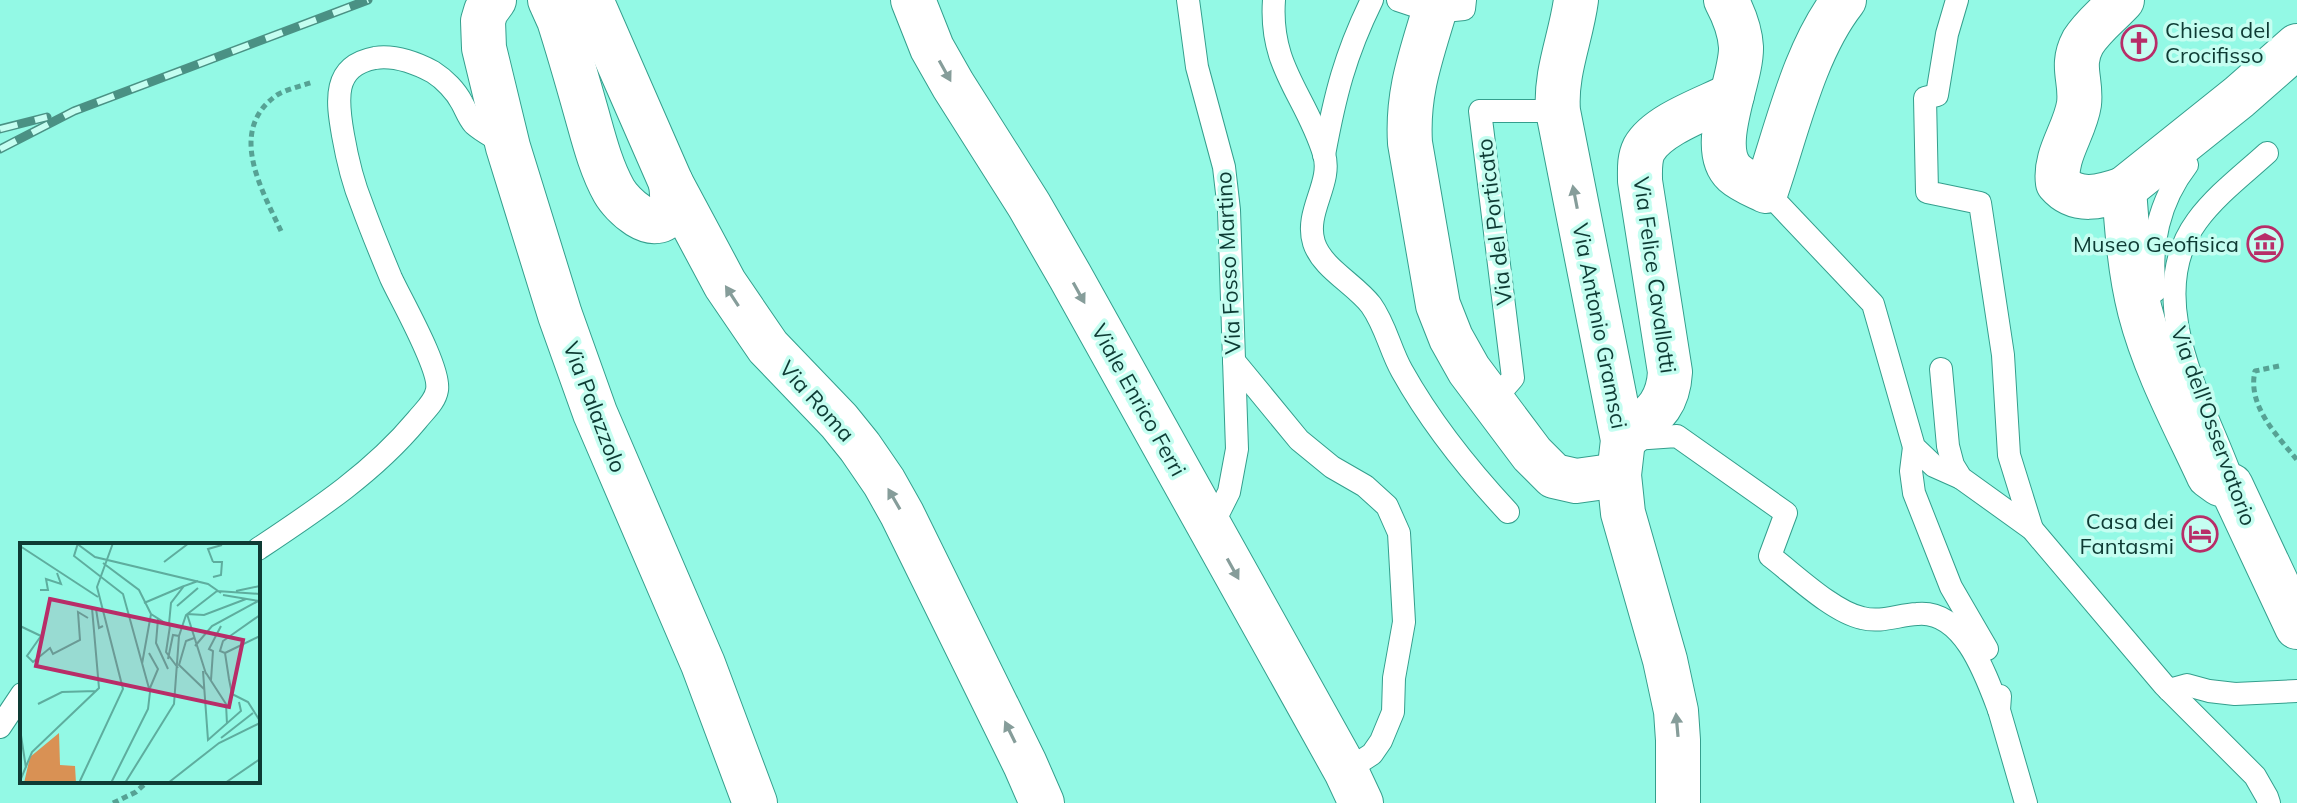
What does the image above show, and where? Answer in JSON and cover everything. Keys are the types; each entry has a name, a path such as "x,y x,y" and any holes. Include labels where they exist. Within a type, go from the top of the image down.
{"street":[{"name":"Via Palazzolo","path":"494,0 486,11 482,34 508,147 581,377 703,664 755,803"},
{"path":"550,0 613,189 627,208 655,221 669,212 672,204 671,183"},
{"name":"Via Roma","path":"591,0 671,183 725,284 768,347 839,421 895,501 1042,803"},
{"name":"Viale Enrico Ferri","path":"913,0 932,48 1029,205 1354,787"},
{"path":"1726,0 1736,21 1741,48 1724,151 1733,172 1766,191 1812,54 1824,29 1844,0"},
{"path":"2116,2 2092,30 2075,64 2080,96 2077,115 2057,175 2058,183 2064,190 2083,197 2115,192 2239,97 2297,46"},
{"path":"1423,3 1411,94 1410,143 1443,323 1469,370 1538,462 1554,476 1576,481 1621,458"},
{"name":"Via Antonio Gramsci","path":"1572,18 1560,67 1558,111 1621,458 1623,513 1674,698 1678,803"},
{"name":"Via Felice Cavallotti","path":"1621,458 1660,408 1669,386 1670,372 1640,181 1643,151 1662,130 1732,95"},
{"path":"2115,192 2140,314 2151,345 2209,476 2220,484 2231,486"},
{"name":"Via dell'Osservatorio","path":"2231,486 2297,627"}],"lane":[{"name":"Via Fosso Martino","path":"1188,0 1197,67 1227,189 1234,361 1237,449 1234,471 1220,510 1208,523"},
{"path":"1274,0 1277,50 1324,163"},
{"path":"1372,0 1355,34 1335,94 1311,231 1317,251 1325,261 1360,291 1370,304 1385,329 1402,371 1446,440 1508,512"},
{"path":"1957,0 1947,34 1937,95 1925,98 1927,192 1980,203 2003,355 2009,455 2032,529"},
{"path":"260,548 323,506 377,464 433,401 438,388 432,366 360,201 347,154 339,100 342,79 351,68 375,58 391,57 415,63 436,74 454,90 475,125 508,147"},
{"name":"Via del Porticato","path":"1493,401 1513,378 1480,111 1558,111"},
{"name":"Via dell'Osservatorio","path":"2231,486 2229,471 2178,332 2175,278 2185,243 2196,222 2267,153"},
{"path":"2187,165 2168,192 2161,211 2152,274 2159,308 2172,340 2189,368"},
{"path":"1766,191 1873,304 1914,447 1911,471 1914,493 1951,587 1997,670 1999,710"},
{"path":"1234,361 1284,423 1314,453 1365,486 1387,506 1399,533 1404,622 1394,678 1393,712 1381,741 1354,787"},
{"path":"1941,369 1948,446 1953,465 1961,478"},
{"path":"1621,458 1677,436 1786,513 1770,556 1847,613 1876,620 1931,614 1953,624 1987,677 2026,803"},
{"path":"1914,447 1934,466 1961,478 2032,529 2169,690 2255,776 2269,803"},
{"path":"2169,690 2187,685 2235,694 2297,691"},
{"path":"0,727 20,697"}],"path":[{"path":"281,231 258,181 251,148 252,130 259,112 279,94 351,68"},
{"path":"2279,366 2255,371 2252,386 2270,427 2297,460"},
{"path":"113,803 136,792 146,783"}],"railway":[{"path":"0,149 74,111 368,0"},
{"path":"0,129 47,117"}],"place":[{"name":"Chiesa del Crocifisso","path":"2139,43"},
{"name":"Museo Geofisica","path":"2265,244"},
{"name":"Casa dei Fantasmi","path":"2200,534"}]}
